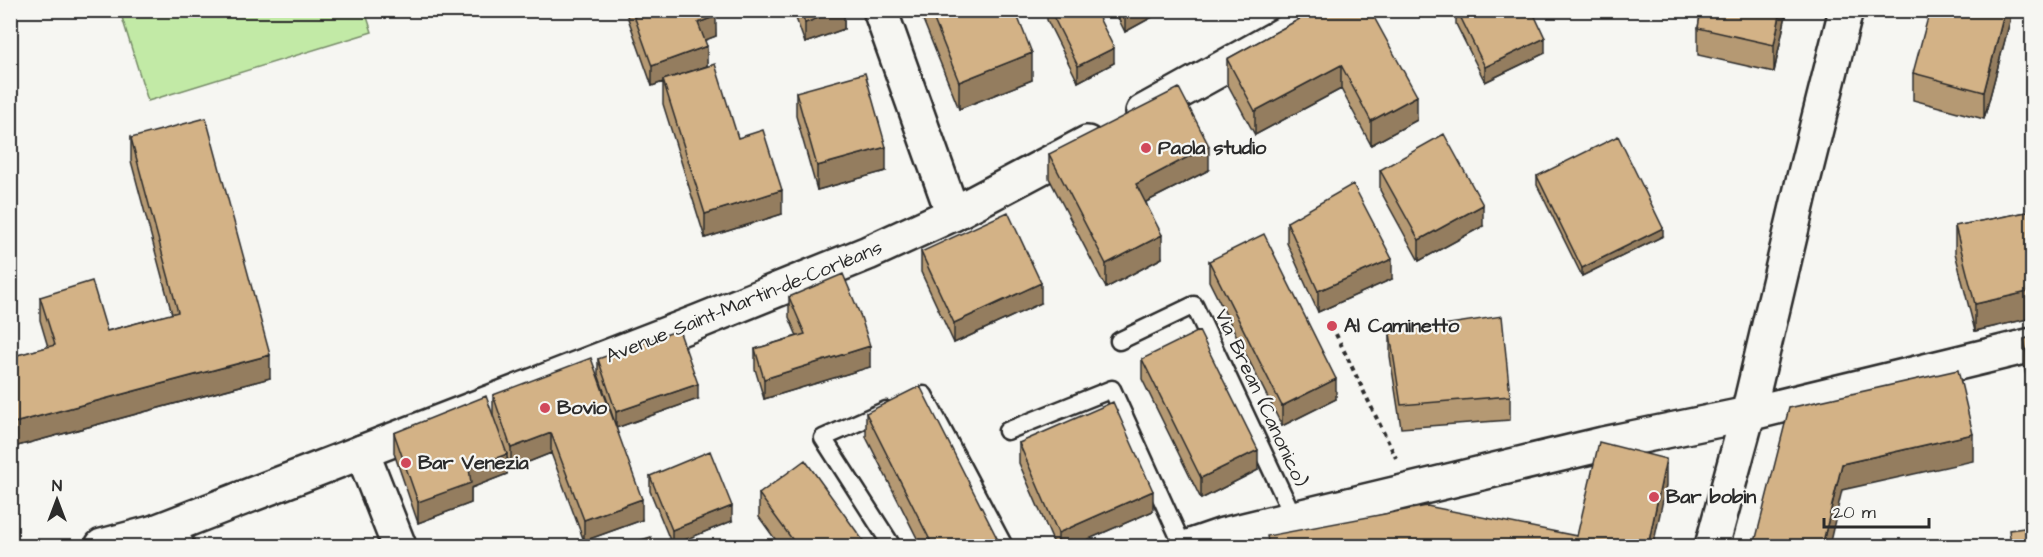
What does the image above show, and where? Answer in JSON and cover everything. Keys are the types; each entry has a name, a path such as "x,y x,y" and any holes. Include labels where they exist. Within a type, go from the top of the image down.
{"street":[{"path":"880,10 953,214"},
{"name":"Avenue Saint-Martin-de-Corléans","path":"102,546 166,539 362,452 711,317 868,253 953,214 1027,176 1327,10"},
{"path":"1712,546 1748,414 1846,10"},
{"path":"1191,546 1223,535 1603,444 1748,414 2032,345"},
{"path":"362,452 399,546"}],"lane":[{"name":"Via Brean (Canonico)","path":"1119,341 1194,305 1294,518"},
{"path":"1007,431 1112,389 1183,546"},
{"path":"892,546 823,438 923,393 1004,546"}],"path":[{"path":"1332,326 1412,491"}],"green space":[{"path":"120,11 365,11 372,32 148,101"}],"building":[{"path":"632,10 714,10 716,16 698,23 707,46 652,66"},
{"path":"801,10 839,10 805,23"},
{"path":"930,10 1015,10 1032,53 959,82"},
{"path":"1050,10 1095,10 1114,48 1078,66"},
{"path":"1316,10 1370,10 1417,96 1371,121 1341,65 1255,111 1227,59"},
{"path":"1457,10 1532,10 1545,38 1485,67"},
{"path":"1701,10 1781,10 1774,45 1698,28"},
{"path":"1930,10 2005,10 1984,92 1913,73"},
{"path":"715,64 738,138 763,130 782,190 705,214 663,80"},
{"path":"865,73 886,147 817,166 796,92"},
{"path":"1179,88 1209,146 1136,184 1162,235 1106,264 1049,154"},
{"path":"206,118 270,355 10,424 10,357 55,345 40,297 92,281 107,331 178,312 131,138"},
{"path":"1444,134 1483,205 1419,240 1380,170"},
{"path":"1618,136 1663,228 1582,268 1537,176"},
{"path":"1353,184 1392,259 1318,291 1287,222"},
{"path":"2032,211 2032,291 1975,304 1955,226"},
{"path":"1008,212 1041,283 954,323 921,252"},
{"path":"1264,234 1336,379 1282,406 1209,261"},
{"path":"843,274 870,346 764,379 755,349 805,334 789,297"},
{"path":"1502,316 1510,396 1401,405 1390,333"},
{"path":"679,330 698,384 616,412 598,359"},
{"path":"1199,331 1258,450 1201,478 1142,359"},
{"path":"2032,337 2032,380 2024,339"},
{"path":"591,358 642,499 584,520 551,433 511,448 493,395"},
{"path":"1958,370 1973,434 1842,464 1822,546 1754,546 1789,408"},
{"path":"920,386 1001,546 933,546 866,413"},
{"path":"486,396 507,454 469,468 471,483 418,502 394,433"},
{"path":"1113,402 1153,491 1058,533 1019,443"},
{"path":"1599,442 1666,459 1648,546 1269,546 1267,536 1427,506 1577,536"},
{"path":"710,451 732,506 672,530 650,476"},
{"path":"805,460 867,546 797,546 759,494"},
{"path":"2032,527 2032,546 2011,546 2009,530"},
{"path":"651,537 655,546 622,546"}],"place":[{"name":"Paola studio","path":"1146,148"},
{"name":"Al Caminetto","path":"1332,326"},
{"name":"Bovio","path":"545,408"},
{"name":"Bar Venezia","path":"406,463"},
{"name":"Bar bobin","path":"1654,497"}]}
